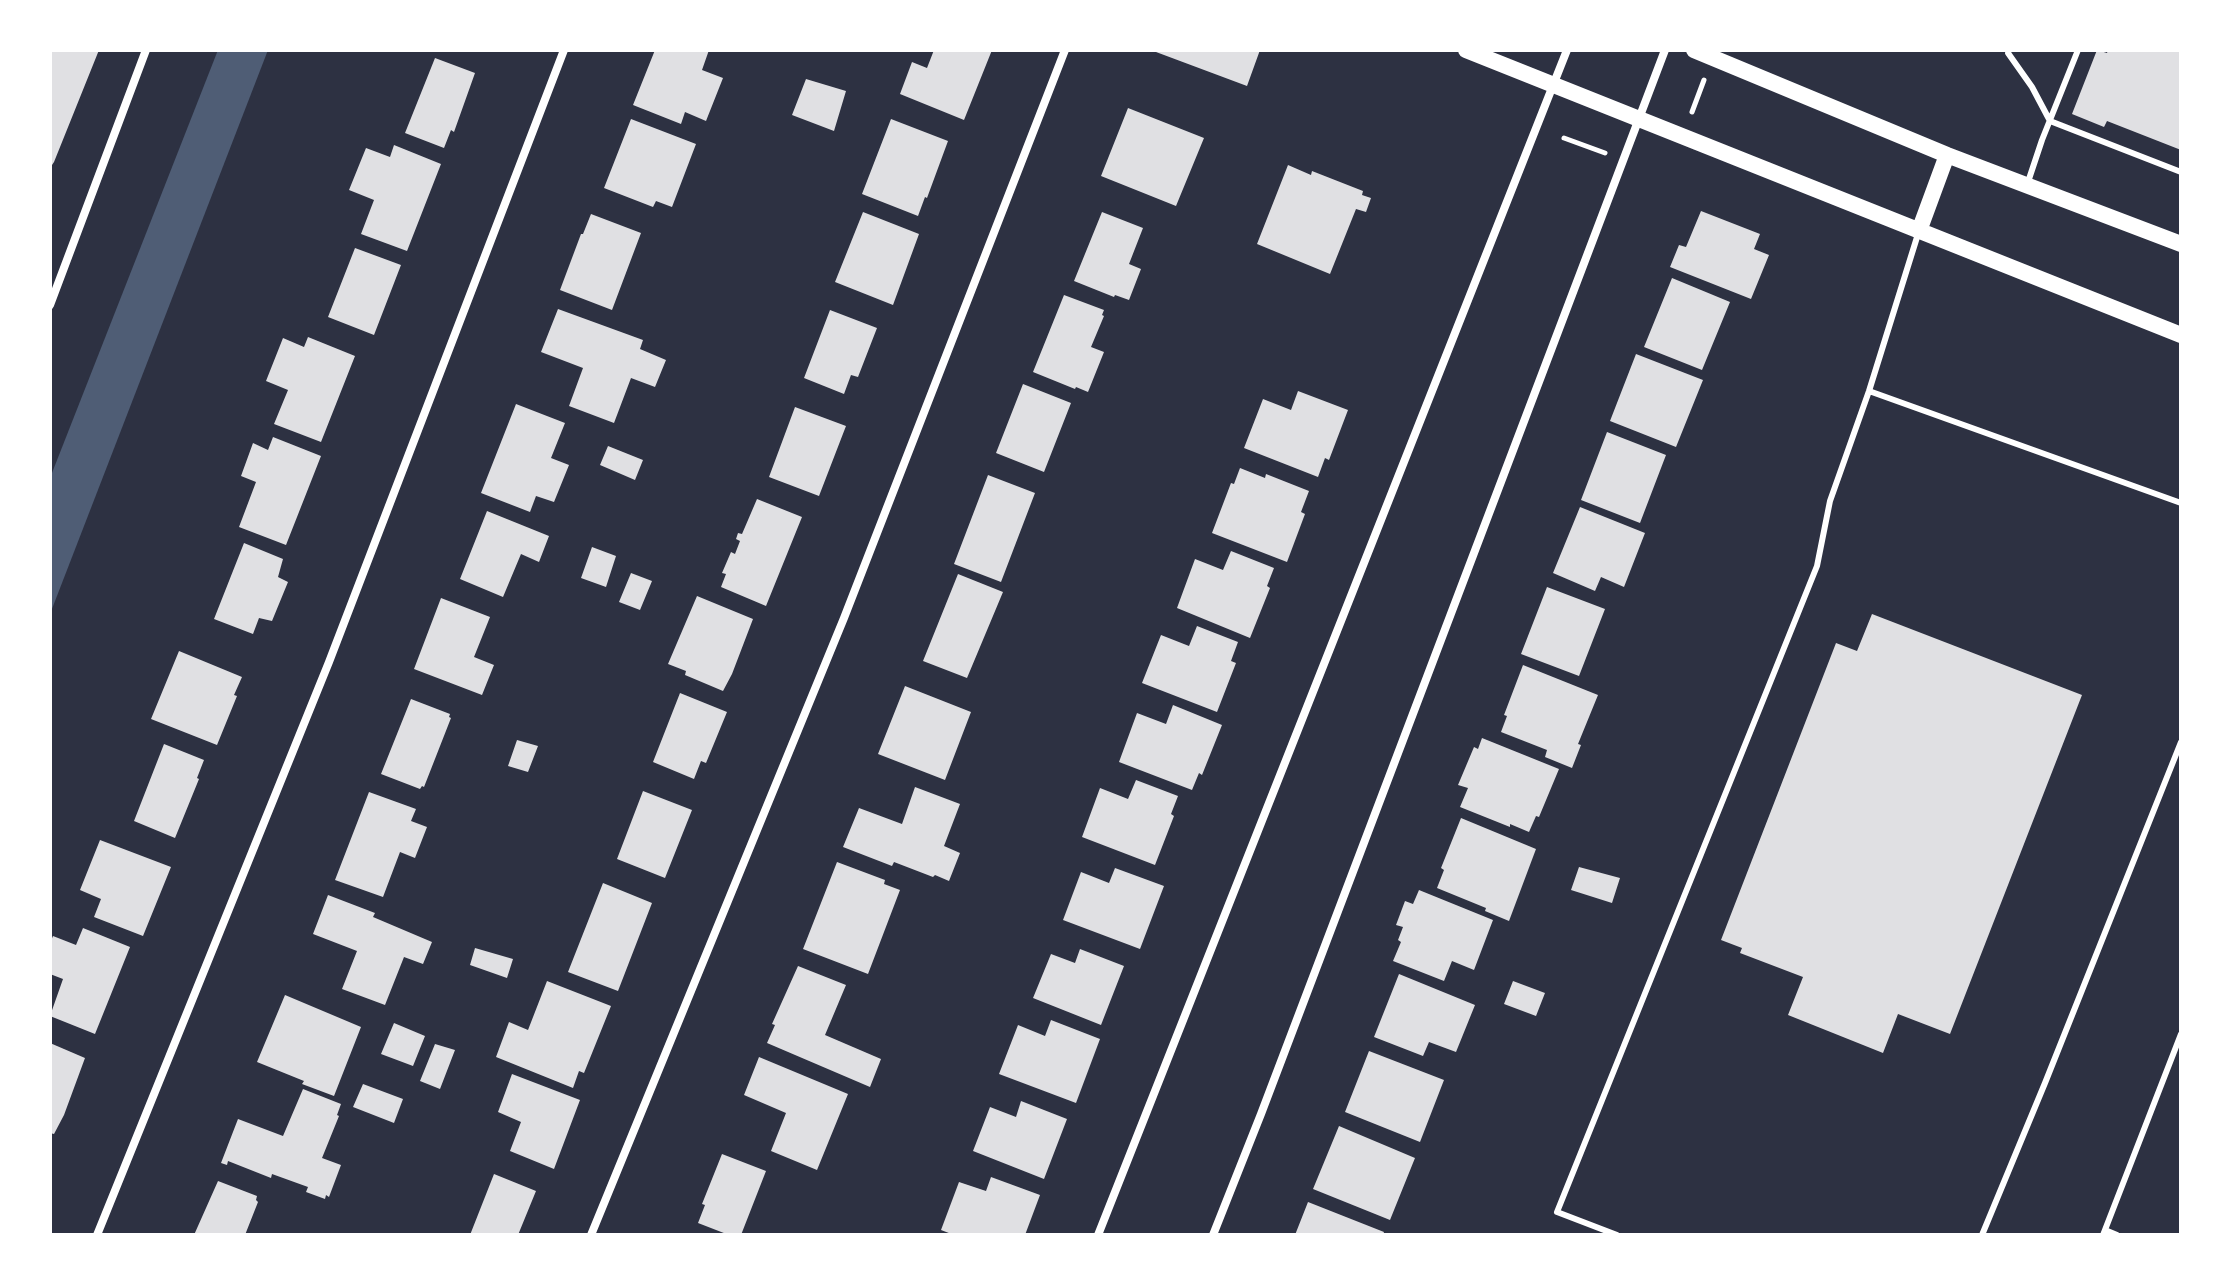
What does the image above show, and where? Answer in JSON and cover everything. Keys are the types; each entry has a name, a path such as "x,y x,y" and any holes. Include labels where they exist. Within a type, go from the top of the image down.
{"main road":[{"path":"1466,50 2181,335"},
{"path":"1694,50 1947,155 2181,244"},
{"path":"1919,231 1947,155"}],"street":[{"path":"50,305 146,50"},
{"path":"97,1235 329,662 564,50"},
{"path":"591,1235 844,618 1065,50"},
{"path":"1098,1235 1567,50"},
{"path":"1213,1235 1665,50"}],"lane":[{"path":"2009,50 2050,121 2181,172"},
{"path":"2027,185 2078,50"},
{"path":"1617,1235 1557,1212 1817,566 1830,501 1869,391 1919,231"},
{"path":"1869,391 2181,503"},
{"path":"1982,1235 2181,742"},
{"path":"2117,1235 2104,1232 2181,1034"}],"path":[{"path":"1691,113 1705,79"},
{"path":"1564,138 1606,154"}],"water":[{"path":"218,50 268,50 50,614 50,478"}],"building":[{"path":"50,50 99,50 50,168"},
{"path":"655,50 709,50 702,70 723,78 706,121 685,112 681,124 633,105"},
{"path":"934,50 992,50 964,120 900,94 912,62 927,68"},
{"path":"1157,50 1260,50 1247,86"},
{"path":"2097,50 2107,53 2108,50 2181,50 2181,150 2107,121 2104,127 2072,114"},
{"path":"435,58 475,73 454,132 451,130 444,148 405,133"},
{"path":"806,79 846,91 834,131 792,115"},
{"path":"1128,108 1204,138 1176,206 1101,176"},
{"path":"631,119 696,144 672,207 656,201 653,207 604,188"},
{"path":"891,119 948,141 918,216 862,194"},
{"path":"394,145 441,164 407,251 361,234 374,200 349,190 366,148 390,157"},
{"path":"1288,165 1363,191 1362,195 1371,198 1366,212 1356,209 1330,274 1257,244"},
{"path":"1701,211 1760,234 1754,249 1769,255 1751,299 1670,267 1679,245 1686,247"},
{"path":"863,212 919,234 893,305 835,282"},
{"path":"1102,212 1143,228 1129,264 1141,269 1129,300 1074,281"},
{"path":"591,214 641,233 612,310 560,290"},
{"path":"355,248 401,265 374,335 328,317"},
{"path":"1672,278 1730,302 1702,370 1644,347"},
{"path":"1064,295 1104,310 1091,347 1104,352 1088,392 1033,372"},
{"path":"558,309 643,340 640,349 666,360 655,387 631,378 614,423 569,406 583,368 541,352"},
{"path":"830,310 877,328 858,377 851,375 844,394 804,378"},
{"path":"308,337 355,356 321,442 274,424 288,390 266,381 283,338 304,347"},
{"path":"1636,354 1703,380 1676,447 1610,421"},
{"path":"1023,384 1071,403 1044,472 996,453"},
{"path":"1298,391 1348,410 1329,460 1325,458 1318,477 1244,448 1263,399 1291,410"},
{"path":"516,404 565,423 551,458 569,465 554,502 536,496 530,512 481,493"},
{"path":"795,407 846,426 819,496 769,477"},
{"path":"1607,432 1666,455 1640,523 1581,500"},
{"path":"273,437 321,456 286,545 239,527 256,482 241,476 253,443 268,450"},
{"path":"608,446 643,460 635,480 600,465"},
{"path":"1240,468 1265,478 1266,474 1309,491 1301,512 1305,514 1287,562 1212,533"},
{"path":"988,475 1035,493 1001,582 954,564"},
{"path":"757,499 802,517 766,606 721,587 726,574 722,573 731,552 735,554 740,541 736,539 738,533 742,534"},
{"path":"1580,507 1645,533 1624,587 1601,577 1595,591 1553,573"},
{"path":"487,511 549,536 539,562 521,554 503,597 460,579"},
{"path":"244,543 283,559 278,577 288,582 272,621 259,618 253,634 214,619"},
{"path":"592,547 616,556 606,587 581,578"},
{"path":"1231,551 1274,568 1267,586 1270,588 1250,638 1177,608 1195,559 1223,570"},
{"path":"631,573 652,581 640,610 619,602"},
{"path":"958,574 1003,592 967,678 923,661"},
{"path":"1547,587 1605,609 1579,676 1521,654"},
{"path":"697,596 753,619 723,691 668,664"},
{"path":"441,598 490,617 474,657 494,665 482,695 414,669"},
{"path":"1872,614 2082,695 1950,1034 1898,1014 1883,1053 1788,1015 1803,977 1740,953 1742,948 1721,940 1836,643 1857,651"},
{"path":"1197,626 1238,642 1231,661 1236,663 1217,712 1142,683 1161,635 1189,646"},
{"path":"179,651 242,677 217,745 151,719"},
{"path":"1523,665 1598,695 1578,744 1581,745 1572,768 1545,757 1547,750 1501,732 1507,716 1504,715"},
{"path":"905,686 971,712 945,780 878,754"},
{"path":"680,693 727,712 706,763 701,761 694,779 653,762"},
{"path":"411,699 450,714 451,718 424,787 420,789 381,774"},
{"path":"1173,705 1222,725 1202,775 1199,773 1192,790 1119,762 1137,713 1166,724"},
{"path":"1482,738 1559,769 1539,817 1536,816 1529,832 1460,807 1468,788 1458,785 1474,747 1478,749"},
{"path":"517,740 538,746 528,772 508,766"},
{"path":"164,744 204,760 175,838 134,821"},
{"path":"1136,780 1178,796 1171,814 1174,816 1155,865 1082,837 1100,788 1128,799"},
{"path":"915,787 960,804 944,846 960,853 949,881 894,862 892,866 843,847 859,808 902,824"},
{"path":"643,791 692,810 665,878 617,859"},
{"path":"369,792 416,809 411,821 427,827 415,858 400,852 383,897 335,880"},
{"path":"1461,818 1536,849 1509,921 1437,888 1444,870 1441,868"},
{"path":"100,840 171,867 143,936 94,917 101,899 80,890"},
{"path":"837,862 885,880 884,884 900,890 868,974 803,949"},
{"path":"1579,867 1620,878 1612,903 1571,890"},
{"path":"1115,868 1164,886 1140,949 1063,920 1081,872 1109,883"},
{"path":"603,883 652,903 618,991 568,972"},
{"path":"1419,890 1493,920 1474,970 1452,961 1444,981 1393,961 1403,927 1396,925 1405,901 1413,904"},
{"path":"328,895 375,913 373,917 432,942 423,964 404,957 385,1005 342,989 357,951 313,934"},
{"path":"83,928 130,947 95,1034 50,1016 63,979 50,974 50,943 53,936 76,945"},
{"path":"475,948 513,959 507,978 470,965"},
{"path":"1080,949 1124,966 1101,1025 1033,998 1051,954 1075,963"},
{"path":"798,966 846,985 825,1035 881,1059 870,1087 767,1043 775,1025 772,1024"},
{"path":"1399,974 1475,1005 1456,1052 1429,1042 1423,1056 1374,1037"},
{"path":"547,981 611,1006 584,1073 579,1071 573,1088 496,1057 509,1022 528,1030"},
{"path":"1513,981 1545,993 1536,1016 1504,1004"},
{"path":"285,995 361,1027 334,1096 257,1062"},
{"path":"1051,1020 1100,1039 1076,1103 999,1074 1018,1025 1045,1036"},
{"path":"394,1023 425,1036 413,1066 381,1054"},
{"path":"50,1043 85,1058 54,1134 50,1133"},
{"path":"435,1044 455,1050 440,1089 420,1081"},
{"path":"1369,1051 1444,1080 1420,1142 1345,1112"},
{"path":"759,1057 848,1094 817,1170 771,1151 786,1113 744,1095"},
{"path":"512,1074 580,1100 554,1169 510,1151 521,1122 498,1112"},
{"path":"363,1084 403,1099 394,1123 353,1107"},
{"path":"303,1089 341,1104 322,1158 341,1165 329,1197 326,1195 325,1199 306,1192 308,1187 272,1174 271,1178 228,1161 227,1165 221,1163 238,1119 283,1136"},
{"path":"1021,1101 1067,1119 1044,1179 973,1151 990,1107 1016,1117"},
{"path":"1339,1126 1415,1158 1390,1220 1313,1189"},
{"path":"722,1154 766,1171 741,1235 729,1235 698,1223 705,1205 702,1204"},
{"path":"494,1174 536,1191 518,1235 470,1235"},
{"path":"991,1177 1040,1195 1025,1235 954,1235 941,1230 959,1182 986,1191"},
{"path":"218,1181 257,1196 258,1202 245,1235 194,1235"},
{"path":"1308,1202 1384,1232 1383,1235 1295,1235"}]}
